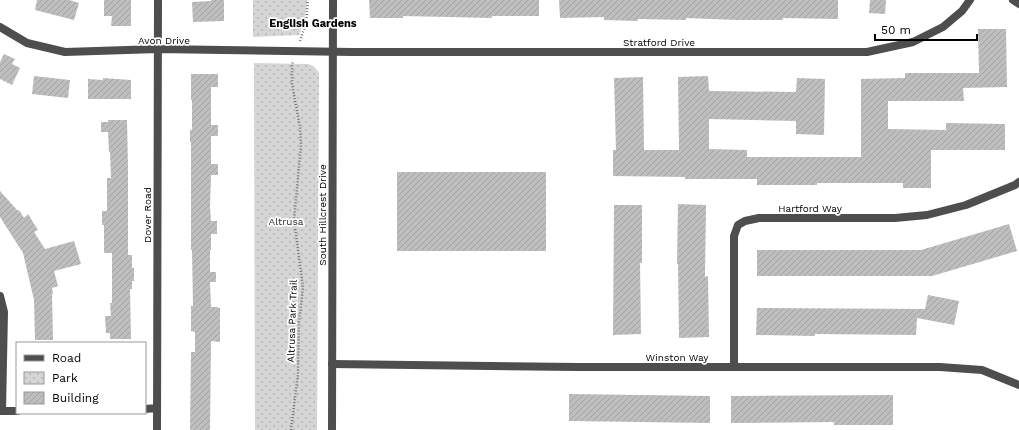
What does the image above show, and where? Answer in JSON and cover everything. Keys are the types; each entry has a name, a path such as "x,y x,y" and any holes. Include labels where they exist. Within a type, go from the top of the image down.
{"street":[{"name":"Dover Road","path":"157,430 158,0"},
{"name":"South Hillcrest Drive","path":"332,430 333,0"},
{"name":"Stratford Drive","path":"333,52 866,52 913,42 943,27 962,11 970,0"},
{"path":"1013,0 1019,4"},
{"name":"Avon Drive","path":"0,27 27,43 64,52 158,49 333,52"},
{"name":"Hartford Way","path":"734,367 734,236 738,225 745,221 759,218 894,218 927,216 966,205 1019,182"},
{"path":"0,296 4,312 1,411 16,411"},
{"name":"Winston Way","path":"332,364 940,367 982,370 1019,385"},
{"path":"146,409 157,408"}],"path":[{"name":"Altrusa Park Trail","path":"292,430 298,374 299,323 302,287 294,220 302,145 292,84 292,65 306,23 308,0"}],"green space":[{"path":"253,0 307,0 299,35 253,37"},
{"name":"Altrusa","path":"254,63 308,64 314,67 319,73 317,430 255,430"}],"building":[{"path":"37,0 69,0 79,3 74,20 35,10"},
{"path":"104,0 131,0 131,26 111,26 112,16 104,16"},
{"path":"224,0 224,21 193,22 192,2"},
{"path":"369,0 539,0 539,16 492,16 492,18 403,16 403,18 370,18"},
{"path":"559,0 838,0 838,19 783,18 783,20 737,20 686,18 686,20 638,19 638,21 604,20 604,17 560,18"},
{"path":"870,0 886,0 885,14 869,13"},
{"path":"978,29 1006,29 1007,87 963,88 964,101 888,101 888,129 946,130 946,123 1005,124 1005,150 931,150 931,188 903,188 903,183 757,185 757,179 685,179 685,177 613,176 613,150 616,150 614,78 643,77 644,150 679,150 678,77 708,76 709,91 796,92 797,78 825,79 824,135 796,134 796,121 709,119 709,149 747,150 747,157 861,157 861,79 905,78 905,73 979,73"},
{"path":"4,54 15,59 12,64 20,68 12,85 0,79 0,62"},
{"path":"191,74 218,74 218,87 211,87 211,125 218,125 218,136 211,136 211,164 218,164 218,175 211,175 211,221 217,221 217,234 211,234 210,250 210,272 216,272 216,282 210,282 211,307 220,308 220,342 211,341 210,430 190,430 191,352 195,352 195,332 191,331 191,306 193,306 190,142 190,130 192,130"},
{"path":"34,76 70,80 68,98 32,94"},
{"path":"103,78 131,80 131,99 88,99 88,79 103,80"},
{"path":"108,120 127,120 128,255 132,255 132,268 134,268 134,281 132,281 132,289 130,289 131,339 110,339 110,333 106,333 105,316 111,316 110,303 112,303 112,253 104,253 104,225 102,225 102,211 107,211 107,178 111,178 108,132 101,132 101,122 108,122"},
{"path":"397,172 546,172 546,251 397,251"},
{"path":"0,191 18,211 19,210 24,218 28,214 38,230 34,232 45,249 74,241 81,264 54,271 58,286 52,288 53,340 35,340 34,300 23,253 0,217"},
{"path":"678,204 706,205 705,277 708,276 709,337 679,338 677,264"},
{"path":"614,205 642,205 642,263 640,263 641,334 613,335"},
{"path":"1009,224 1017,251 932,276 757,276 757,250 921,250"},
{"path":"928,295 959,301 954,325 917,318 916,335 756,335 757,308 925,309"},
{"path":"569,394 710,396 710,423 569,421"},
{"path":"893,395 893,425 834,425 834,422 731,423 731,396"}],"district":[{"name":"English Gardens","path":"313,23"}]}
